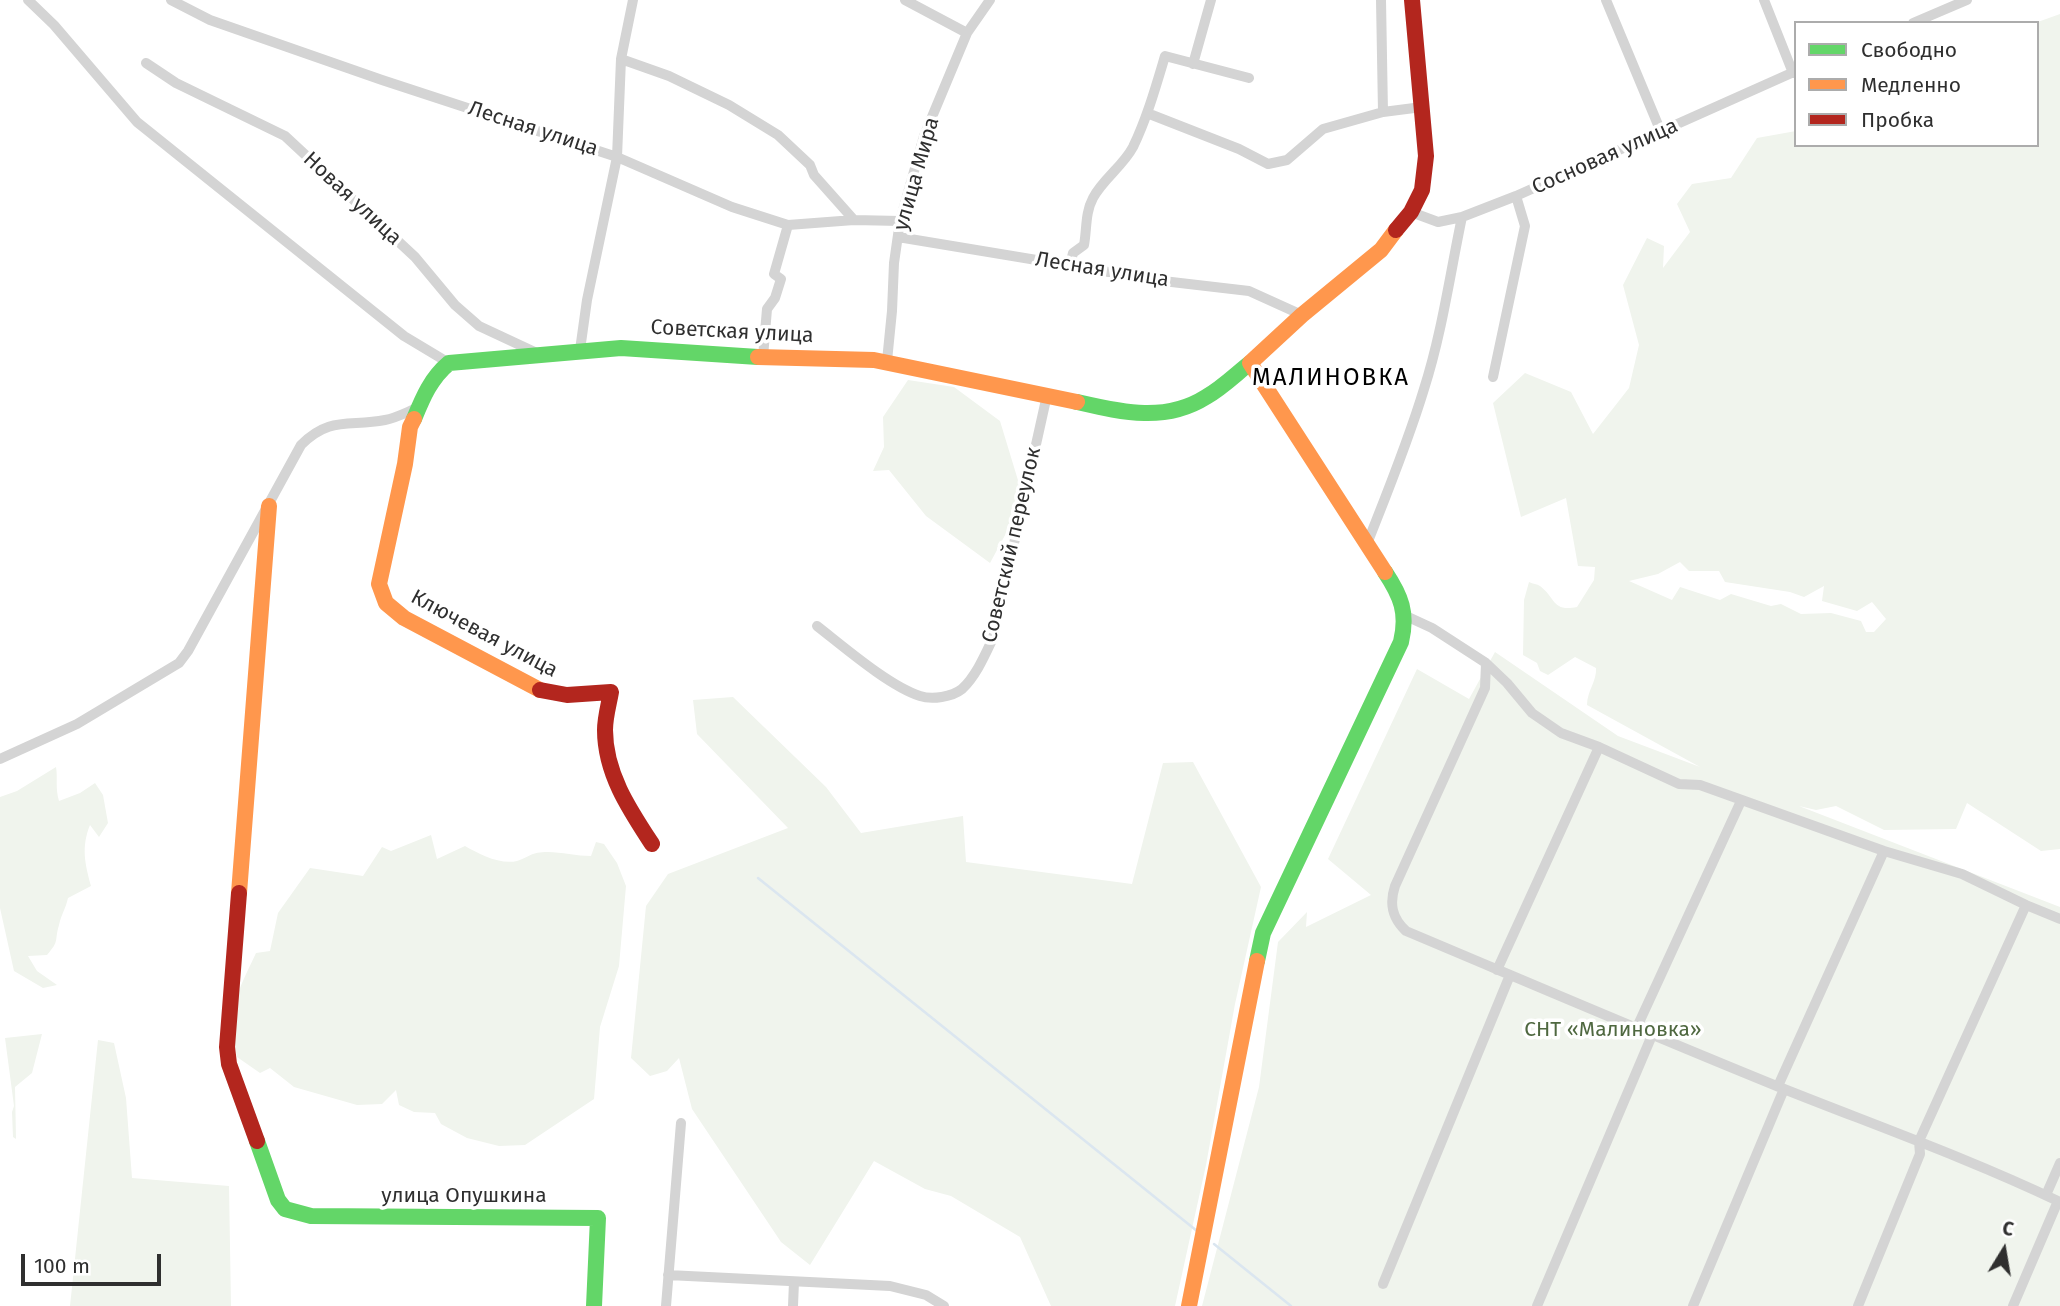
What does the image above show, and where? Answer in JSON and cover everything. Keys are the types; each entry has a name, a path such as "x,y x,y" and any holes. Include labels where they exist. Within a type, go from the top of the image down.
{"street":[{"path":"0,759 76,724 179,663 301,445 315,431 327,425 387,420 417,408 437,373 449,363 404,336 137,122 54,25 28,0"},
{"name":"Лесная улица","path":"172,0 210,20 617,157 732,207 788,225 853,220 900,221"},
{"path":"580,350 587,300 617,157 621,59 633,0"},
{"path":"905,0 967,33"},
{"name":"улица Мира","path":"887,361 900,221 925,136 967,33 990,0"},
{"path":"1194,64 1211,0"},
{"path":"1381,0 1383,112"},
{"name":"Советская улица","path":"449,363 580,350 637,348 763,357 887,361 1126,413 1160,413 1205,398 1251,363 1303,315 1381,250 1411,212 1422,190 1426,156 1412,0"},
{"path":"1606,0 1661,132"},
{"path":"1764,0 1794,72"},
{"path":"1918,21 1967,0"},
{"path":"1070,265 1073,253 1084,245 1087,214 1094,196 1124,162 1147,113 1165,56 1249,78"},
{"path":"621,59 669,76 729,105 778,135 810,165 814,175 853,220"},
{"name":"Новая улица","path":"146,63 176,83 285,136 415,257 455,305 479,326 541,355"},
{"name":"Сосновая улица","path":"1411,212 1438,222 1462,217 1516,197 1794,72"},
{"path":"1147,113 1239,149 1268,164 1287,160 1323,129 1383,112 1422,107"},
{"path":"1493,377 1525,226 1516,197"},
{"path":"1367,544 1425,387 1462,217"},
{"path":"763,357 767,309 775,298 781,279 774,274 788,225"},
{"name":"Лесная улица","path":"898,237 1163,281 1249,291 1303,315"},
{"path":"1189,1306 1263,933 1401,642 1406,616 1398,592 1251,363"},
{"name":"Советский переулок","path":"817,626 868,665 922,697 937,698 961,690 981,664 993,638 1047,394"},
{"name":"Ключевая улица","path":"417,408 410,427 405,464 379,583 386,603 404,618 541,691 553,695 611,692 605,728 608,764 616,786 652,844"},
{"name":"улица Опушкина","path":"269,506 227,1047 229,1064 278,1200 285,1209 295,1213 329,1216 598,1218 594,1306"},
{"path":"1406,616 1432,628 1486,663 1532,713 1562,733 1679,784 1700,786 1884,851 1962,874 2060,919"},
{"path":"1486,663 1485,688 1480,702 1405,861 1391,901 1397,922 1406,931 1497,970 1919,1141 2059,1201 2013,1306"},
{"path":"1497,970 1599,747"},
{"path":"1637,1027 1741,801"},
{"path":"1693,1306 1781,1087 1884,851"},
{"path":"1858,1306 1920,1154 1919,1141 2026,905"},
{"path":"1383,1284 1510,975"},
{"path":"1537,1306 1653,1033"},
{"path":"666,1306 681,1124"},
{"path":"2046,1195 2060,1163"},
{"path":"668,1275 890,1286 926,1295 944,1306"},
{"path":"793,1306 794,1282"}],"green space":[{"name":"СНТ «Малиновка»","path":"2060,14 2060,849 2041,851 1967,803 1956,829 1884,830 1836,806 1816,810 1799,806 2060,907 2060,1306 1202,1306 1259,1087 1278,942 1307,912 1306,927 1371,895 1328,859 1417,669 1469,699 1495,652 1618,736 1700,767 1587,705 1596,668 1575,657 1548,675 1540,671 1537,663 1523,655 1524,600 1529,582 1540,586 1559,606 1577,607 1594,580 1595,567 1578,566 1566,498 1521,517 1493,403 1525,373 1571,392 1593,434 1629,388 1639,345 1623,285 1647,238 1664,246 1663,268 1690,232 1677,204 1692,184 1731,178 1757,138 1794,131 1794,147 2039,147 2039,22","holes":["1680,562 1689,571 1719,571 1725,582 1790,592 1804,597 1824,586 1822,601 1857,611 1872,602 1886,619 1874,632 1866,632 1861,621 1831,613 1801,614 1781,604 1771,606 1731,594 1720,600 1680,587 1672,600 1629,581 1658,574"]},
{"path":"908,380 954,387 1000,421 1024,500 990,563 926,516 889,470 873,471 884,447 883,417"},
{"path":"733,697 826,787 861,833 963,816 966,862 1132,884 1163,763 1193,762 1261,887 1175,1306 1051,1306 1020,1237 951,1196 925,1189 874,1161 810,1265 781,1242 692,1109 679,1058 667,1071 650,1076 631,1058 646,906 668,874 788,828 697,734 693,700"},
{"path":"56,767 59,801 80,793 95,783 103,795 108,823 99,837 90,825 87,833 85,856 91,886 68,898 55,943 47,955 28,956 37,971 57,985 43,988 14,971 0,908 0,797 17,791"},
{"path":"431,835 437,859 465,846 497,860 510,862 542,852 591,856 596,842 604,844 617,863 626,886 619,966 600,1027 594,1099 525,1145 499,1146 467,1138 441,1124 435,1113 414,1112 399,1105 396,1090 382,1104 357,1105 294,1087 270,1068 260,1073 237,1057 233,1014 239,992 256,953 270,951 278,913 310,868 363,876 382,847 391,851"},
{"path":"42,1034 32,1073 15,1087 16,1139 13,1137 14,1106 5,1038"},
{"path":"98,1040 114,1043 126,1098 132,1178 229,1186 231,1306 70,1306"}],"waterway":[{"path":"758,878 1197,1231"},
{"path":"1214,1244 1291,1306"}],"traffic: fast":[{"path":"414,419 432,382 449,363 621,348 758,357"},
{"path":"1077,402 1126,412 1159,413 1175,410 1212,393 1250,363"},
{"path":"1257,961 1263,933 1401,642 1404,622 1402,605 1385,572"},
{"path":"257,1141 278,1200 285,1209 311,1216 598,1218 594,1306"}],"traffic: slow":[{"path":"1385,572 1250,363 1302,315 1381,250 1396,230"},
{"path":"758,357 874,360 1077,402"},
{"path":"414,419 410,427 405,464 379,584 386,603 404,618 540,690"},
{"path":"239,893 269,506"},
{"path":"1189,1306 1257,961"}],"traffic: jam":[{"path":"1396,230 1411,212 1422,190 1426,156 1412,0"},
{"path":"540,690 567,695 611,692 605,730 609,761 627,804 652,844"},
{"path":"239,893 227,1047 229,1064 257,1141"}],"district":[{"name":"МАЛИНОВКА","path":"1331,378"}]}
